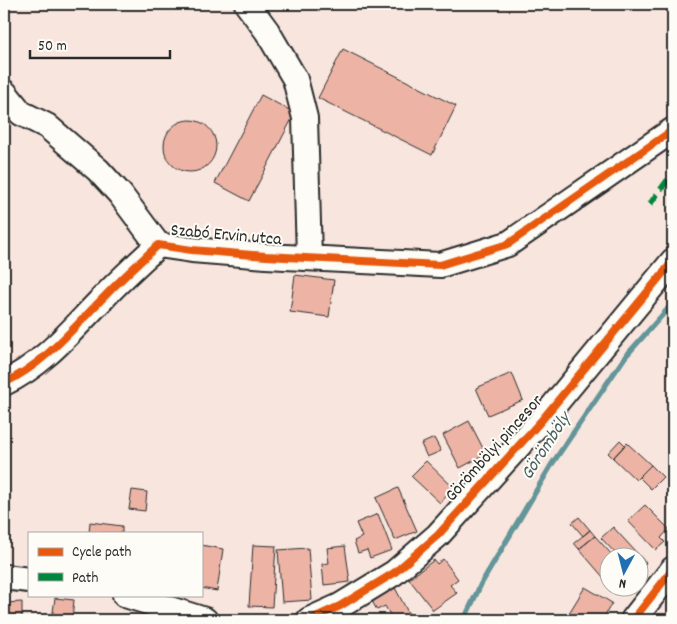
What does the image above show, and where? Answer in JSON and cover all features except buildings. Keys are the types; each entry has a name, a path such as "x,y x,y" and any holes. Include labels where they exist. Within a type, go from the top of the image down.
{"street":[{"path":"247,4 267,30 295,79 305,118 310,257"},
{"path":"5,93 21,113 47,126 98,170 120,194 158,245"},
{"name":"Szabó Ervin utca","path":"4,383 17,377 61,342 158,245 192,250 266,256 440,265 508,244 673,130"},
{"name":"Görömbölyi pincesor","path":"309,620 340,606 394,573 438,535 541,421 673,261"},
{"path":"633,620 673,569"},
{"path":"4,577 28,580"},
{"path":"128,596 205,620"}],"waterway":[{"name":"Görömböly","path":"464,620 481,584 552,464 625,357 673,303"}],"marked path":[{"path":"650,204 673,173"}],"cycle path":[{"path":"4,383 33,366 46,355 158,245 192,250 266,256 440,265 508,244 673,130"},
{"path":"309,620 340,606 394,573 438,535 541,421 673,261"},
{"path":"633,620 673,569"}]}
